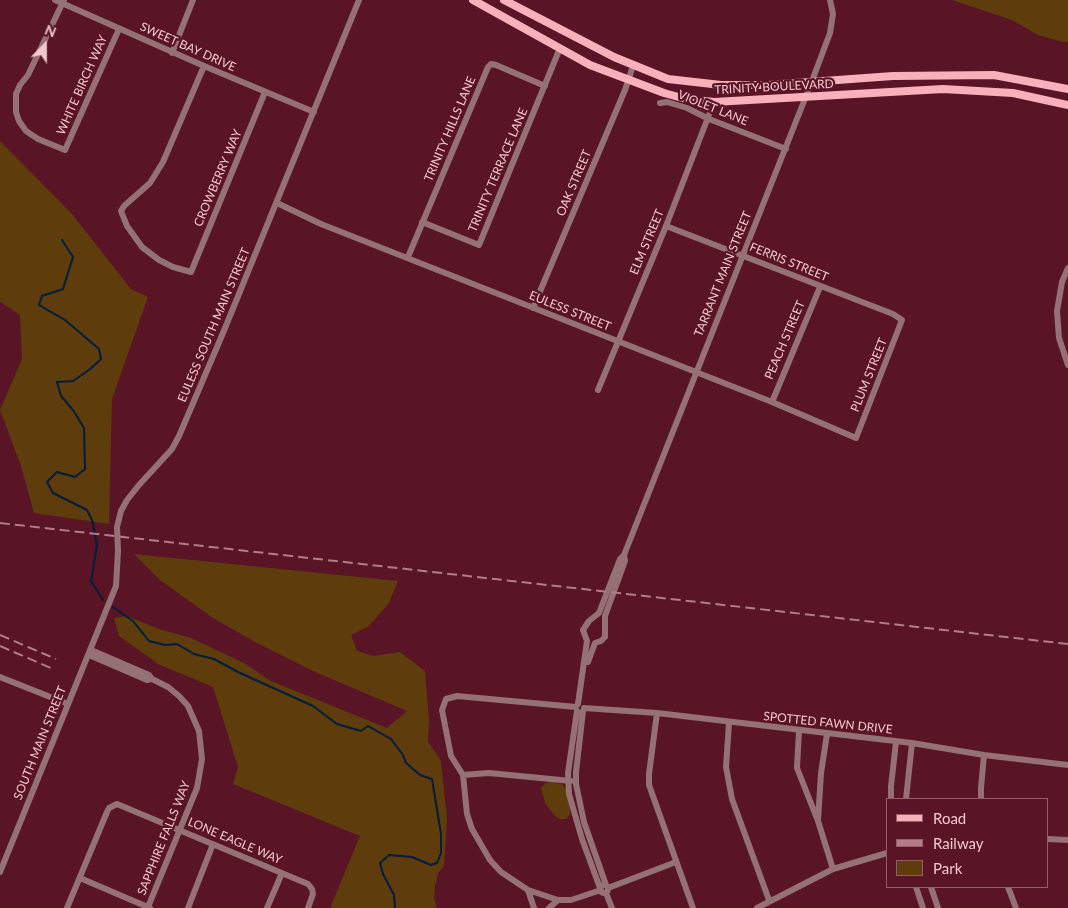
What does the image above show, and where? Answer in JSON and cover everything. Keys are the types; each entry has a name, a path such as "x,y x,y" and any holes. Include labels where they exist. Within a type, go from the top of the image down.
{"main road":[{"name":"TRINITY BOULEVARD","path":"473,0 590,65 664,93 686,99 714,102 942,89 1013,93 1068,105"},
{"name":"TRINITY BOULEVARD","path":"504,0 633,66 668,79 695,84 768,85 893,76 994,75 1068,89"}],"street":[{"name":"SWEET BAY DRIVE","path":"55,0 172,53 314,112"},
{"path":"172,53 193,0"},
{"name":"EULESS SOUTH MAIN STREET","path":"90,652 116,586 117,527 121,511 139,485 172,449 179,436 359,0"},
{"name":"TARRANT MAIN STREET","path":"612,588 625,561 624,555 830,33 833,14 830,0"},
{"name":"WHITE BIRCH WAY","path":"63,2 28,75 16,94 15,103 19,121 26,131 38,139 65,150 119,29"},
{"name":"TRINITY TERRACE LANE","path":"422,222 479,245 560,48"},
{"name":"TRINITY HILLS LANE","path":"408,257 491,64 545,86"},
{"name":"CROWBERRY WAY","path":"204,66 163,162 150,183 124,206 122,211 127,226 142,248 173,267 191,272 265,92"},
{"name":"OAK STREET","path":"533,308 633,66"},
{"name":"ELM STREET","path":"598,390 616,342 666,226 714,102"},
{"name":"VIOLET LANE","path":"660,103 674,104 786,148"},
{"name":"EULESS STREET","path":"276,203 321,224 772,402 856,438"},
{"name":"FERRIS STREET","path":"666,226 893,314 902,320"},
{"path":"1068,268 1062,282 1057,311 1058,338 1068,365"},
{"name":"PEACH STREET","path":"772,402 820,287"},
{"name":"PLUM STREET","path":"856,438 902,320"},
{"path":"604,889 584,822 576,781 580,708 587,641 584,636 585,626 599,613 612,588"},
{"path":"587,641 595,643 605,637 605,617 612,588"},
{"path":"595,643 588,663 569,763 568,780 569,794 574,812 612,908"},
{"name":"SAPPHIRE FALLS WAY","path":"90,652 147,680 152,678 168,687 188,706 200,738 202,759 197,788 150,907"},
{"name":"SOUTH MAIN STREET","path":"0,872 90,652"},
{"path":"0,677 68,704"},
{"name":"SPOTTED FAWN DRIVE","path":"463,775 451,756 442,710 444,702 449,697 456,696 580,708 657,713 729,723 912,743 984,755 1068,765"},
{"path":"657,713 649,785 693,908"},
{"path":"729,723 726,767 732,800 769,900"},
{"path":"799,731 797,768 818,821 833,869"},
{"path":"818,821 827,734"},
{"path":"891,798 896,742"},
{"path":"906,798 912,743"},
{"path":"981,798 984,755"},
{"path":"576,781 489,773 463,775 467,814 478,840 490,860 501,872 528,890 558,900 571,900 676,862"},
{"name":"LONE EAGLE WAY","path":"80,878 106,815 113,806 120,805 308,884 313,894 308,908"},
{"path":"1048,839 1068,840"},
{"path":"188,908 213,844"},
{"path":"757,908 769,900 833,869 886,853"},
{"path":"267,908 282,873"},
{"path":"68,908 80,878 150,907"},
{"path":"916,888 923,908"},
{"path":"931,888 938,908"},
{"path":"1008,888 1016,908"},
{"path":"528,890 534,908"},
{"path":"549,908 558,900"}],"green space":[{"path":"952,0 1068,0 1068,42 1038,35 1012,20"},
{"path":"0,141 72,214 131,289 148,297 112,399 109,524 34,513 21,466 0,410 22,359 20,315 0,302"},
{"path":"134,554 398,581 389,603 369,626 351,635 357,651 373,656 400,652 425,671 429,720 428,741 441,761 447,819 444,866 438,873 435,886 434,898 437,908 330,908 360,836 233,784 238,767 213,687 158,664 119,636 114,618 127,616 159,629 191,638 244,663 271,681 387,728 407,711 313,671 213,618 160,580"},
{"path":"550,782 562,784 566,789 570,814 566,819 560,819 555,816 545,803 541,788"}],"waterway":[{"path":"62,240 73,257 63,289 42,296 39,305 65,320 99,349 101,359 73,381 57,382 61,396 73,410 84,428 85,469 75,477 57,472 47,482 53,493 87,510 92,520 97,545 91,581 103,600"},
{"path":"113,607 133,621 149,641 165,645 177,644 194,654 214,659 313,706 337,724 361,731 368,726 391,739 403,755 406,763 420,775 432,779 441,834 441,853 437,863 431,865 412,857 389,855 380,863 383,874 394,895 395,908"}],"railway":[{"path":"0,523 1068,644"},
{"path":"0,635 56,659"},
{"path":"0,646 53,669"}]}
